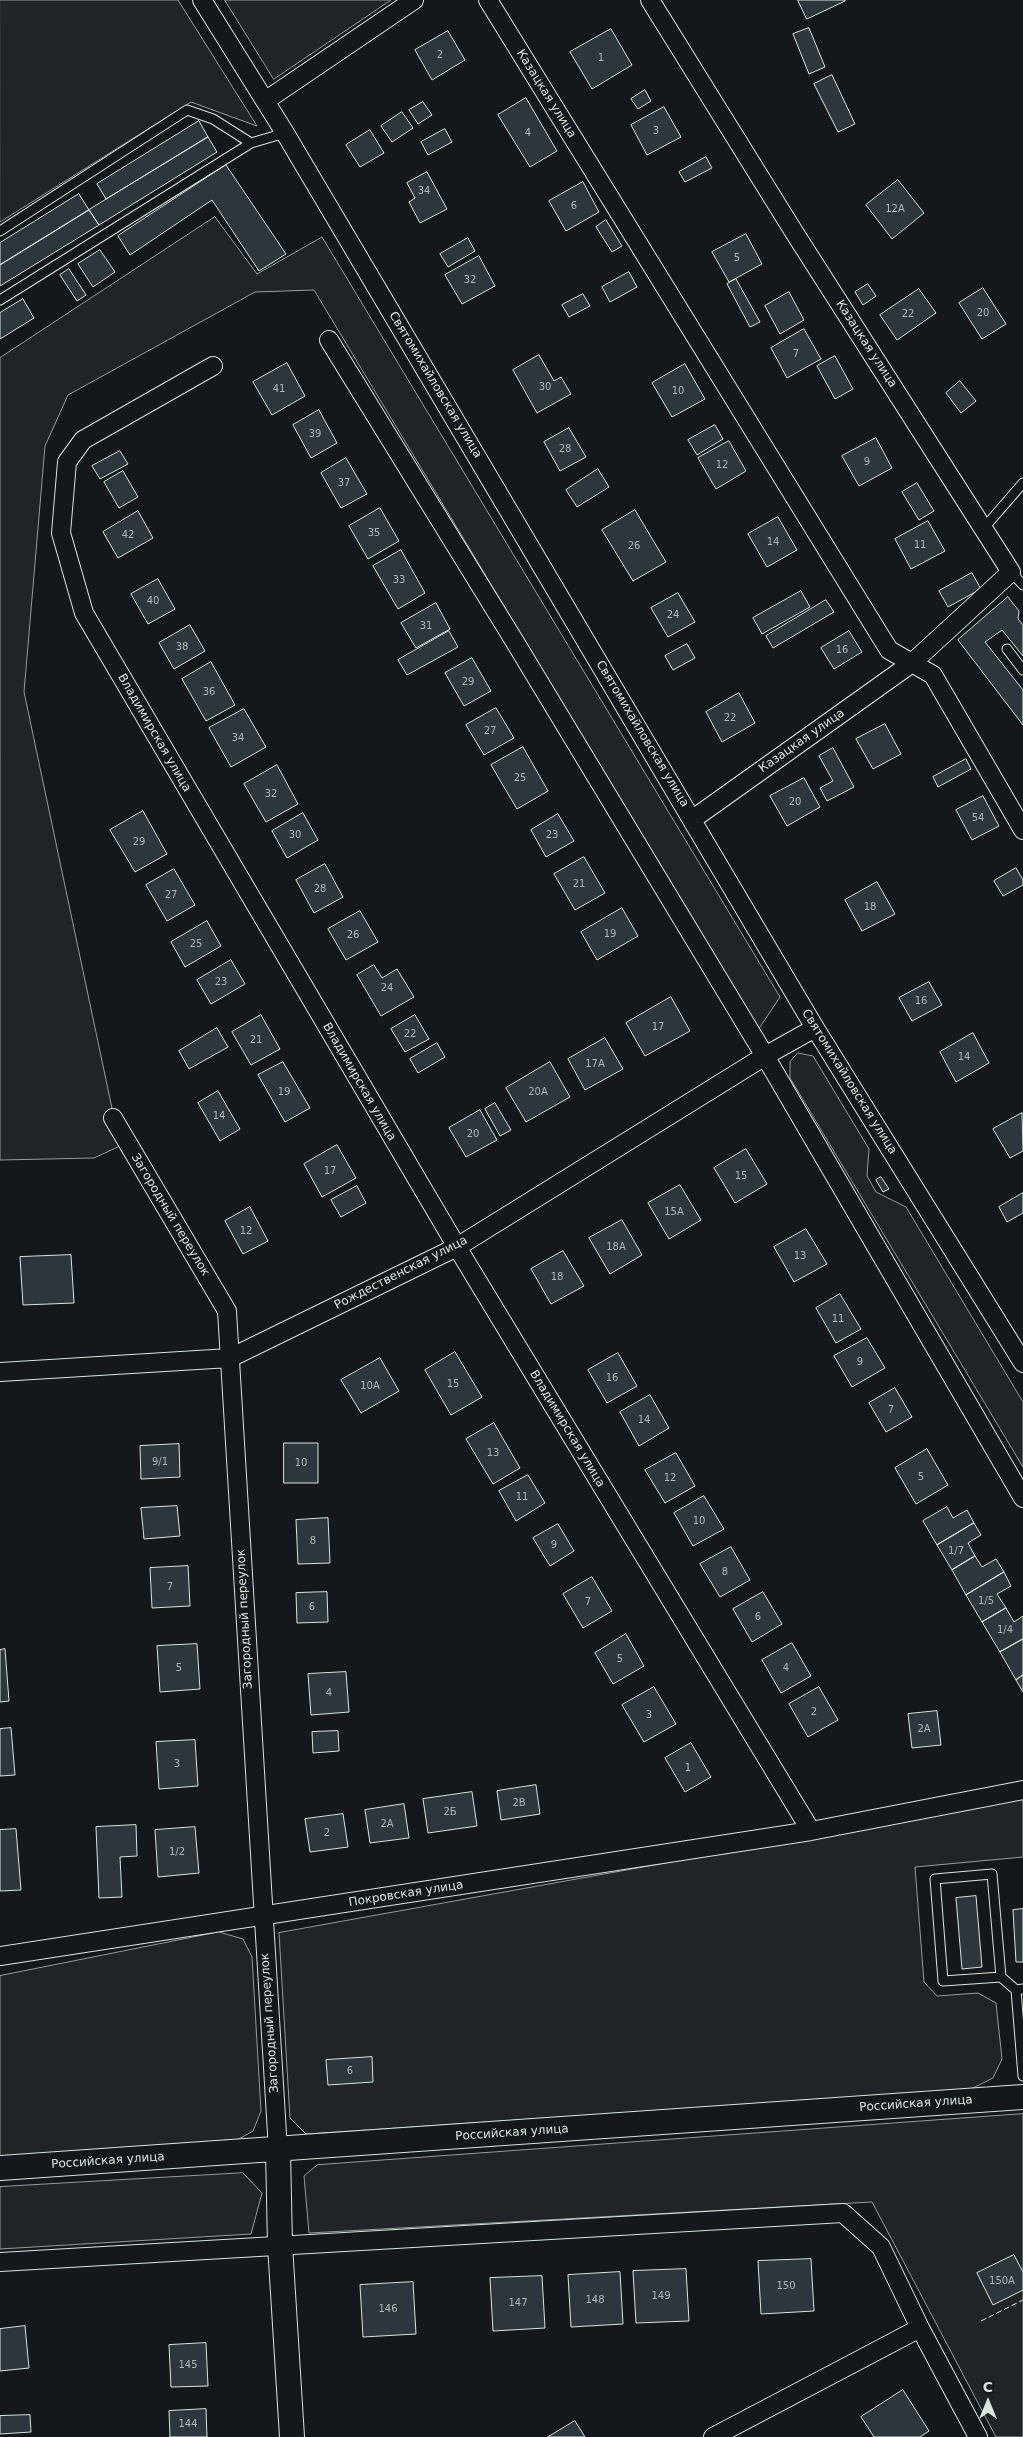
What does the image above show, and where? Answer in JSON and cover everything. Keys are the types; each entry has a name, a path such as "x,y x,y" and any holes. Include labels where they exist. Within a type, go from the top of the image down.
{"main road":[{"name":"Российская улица","path":"0,2168 1023,2097"},
{"path":"278,2150 280,2245 292,2437"}],"street":[{"name":"Святомихайловская улица","path":"202,0 285,133 815,1028 1023,1363"},
{"path":"265,101 414,0"},
{"name":"Казацкая улица","path":"488,0 889,650 933,675 1017,810 1023,830"},
{"name":"Казацкая улица","path":"650,0 789,224 1017,579 912,663 692,819"},
{"path":"329,340 505,625 766,1056 1023,1498"},
{"name":"Владимирская улица","path":"213,366 84,440 67,462 61,533 84,613 457,1247 811,1831"},
{"name":"Рождественская улица","path":"0,1372 230,1358 457,1247 766,1056 815,1028"},
{"name":"Загородный переулок","path":"113,1118 227,1311 278,2150"},
{"name":"Покровская улица","path":"0,1956 811,1831 1023,1790"},
{"path":"0,2262 843,2213 881,2247 920,2328 978,2437"},
{"path":"713,2437 920,2328"}],"lane":[{"path":"0,230 187,110 213,119 251,143"},
{"path":"0,300 251,143 285,133"},
{"path":"984,528 1023,483"},
{"path":"1008,649 1023,670"},
{"path":"1001,1977 992,1874 934,1879 943,1981 1001,1977 1019,1990 1023,2076"}],"shaded area":[{"path":"0,0 178,0 257,126 191,102 0,222"},
{"path":"225,0 391,0 274,79"},
{"path":"215,217 257,274 322,237 780,997 756,1033 664,872 314,290 255,292 68,395 45,446 24,692 120,1146 94,1158 0,1160 0,358"},
{"path":"798,1053 813,1056 869,1149 867,1176 876,1192 906,1207 1023,1402 1023,1467 790,1078 790,1062"},
{"path":"1023,1799 1023,1857 915,1867 924,1982 937,1996 978,1993 996,2003 1002,2059 993,2078 969,2090 306,2134 290,2118 279,1933"},
{"path":"219,1932 243,1939 252,1957 261,2111 253,2131 230,2144 0,2157 0,1976"},
{"path":"1023,2114 1023,2437 996,2437 872,2202 309,2233 304,2176 317,2165"},
{"path":"243,2173 262,2193 251,2234 0,2249 0,2187"}],"building":[{"path":"798,0 845,0 845,1 807,19"},
{"path":"809,28 825,67 809,74 793,34"},
{"path":"611,29 632,65 592,89 570,52"},
{"path":"448,31 465,60 432,80 415,50"},
{"path":"832,75 855,124 838,132 814,84"},
{"path":"645,90 651,101 638,109 631,99"},
{"path":"526,98 557,151 530,167 498,115"},
{"path":"423,102 432,115 418,124 409,110"},
{"path":"664,107 681,137 647,155 631,125"},
{"path":"402,112 413,128 392,142 381,126"},
{"path":"199,121 208,137 106,199 97,184"},
{"path":"445,129 452,142 428,155 421,142"},
{"path":"370,130 384,153 360,167 346,145"},
{"path":"208,137 217,152 99,225 89,210"},
{"path":"706,157 712,168 685,182 679,172"},
{"path":"226,165 286,254 259,271 212,200 130,255 118,236"},
{"path":"427,172 447,209 420,223 409,202 415,198 407,183"},
{"path":"898,180 924,213 892,239 866,205"},
{"path":"583,182 599,212 566,231 549,201"},
{"path":"79,194 89,210 0,265 0,243"},
{"path":"89,210 99,225 0,286 0,265"},
{"path":"606,220 622,246 612,252 596,227"},
{"path":"746,234 762,264 729,282 712,252"},
{"path":"468,238 475,251 448,267 440,254"},
{"path":"100,250 115,272 93,287 78,264"},
{"path":"479,256 495,286 462,304 445,275"},
{"path":"69,269 86,295 77,301 60,275"},
{"path":"629,272 637,287 610,302 602,287"},
{"path":"736,279 760,322 750,327 727,284"},
{"path":"868,284 876,296 863,305 855,292"},
{"path":"983,288 1006,324 982,339 959,303"},
{"path":"919,289 936,313 897,340 880,315"},
{"path":"789,292 804,320 780,334 765,306"},
{"path":"583,294 590,306 569,317 562,305"},
{"path":"23,299 34,318 0,339 0,313"},
{"path":"804,329 821,359 787,378 771,348"},
{"path":"539,355 554,381 561,377 571,394 537,413 513,370"},
{"path":"835,356 853,389 835,399 817,366"},
{"path":"287,363 305,396 272,415 253,382"},
{"path":"685,364 705,399 672,417 652,383"},
{"path":"960,381 976,401 961,413 946,393"},
{"path":"319,410 337,443 311,458 293,425"},
{"path":"715,425 723,439 697,455 688,440"},
{"path":"569,428 586,457 560,471 544,442"},
{"path":"876,438 892,468 859,486 842,456"},
{"path":"729,441 746,471 716,489 698,458"},
{"path":"120,451 128,464 100,479 92,466"},
{"path":"346,458 367,494 341,508 321,473"},
{"path":"598,469 609,487 577,507 566,490"},
{"path":"123,471 138,497 119,508 104,482"},
{"path":"917,483 934,511 919,520 902,492"},
{"path":"380,508 399,541 368,559 349,526"},
{"path":"635,510 666,562 633,581 602,530"},
{"path":"138,511 153,538 118,558 103,532"},
{"path":"778,517 797,550 767,567 748,534"},
{"path":"928,521 945,551 911,569 895,539"},
{"path":"401,550 425,593 398,609 373,566"},
{"path":"972,573 981,589 948,607 939,591"},
{"path":"158,579 175,609 148,624 131,594"},
{"path":"801,591 810,607 762,634 753,618"},
{"path":"678,593 695,622 668,637 651,608"},
{"path":"1008,597 1019,611 1018,619 1023,625 1023,656 1002,630 985,642 1023,690 1023,725 958,640"},
{"path":"826,600 834,612 773,648 766,636"},
{"path":"436,603 450,629 416,648 401,623"},
{"path":"190,625 205,651 174,669 159,643"},
{"path":"449,631 458,647 407,675 398,660"},
{"path":"849,631 862,652 834,669 821,648"},
{"path":"687,644 695,658 673,670 665,656"},
{"path":"472,658 491,691 464,706 445,673"},
{"path":"211,662 235,705 206,721 182,679"},
{"path":"739,693 755,723 722,742 706,712"},
{"path":"496,708 514,738 484,755 466,725"},
{"path":"244,709 266,747 231,767 209,728"},
{"path":"885,724 901,754 873,769 856,739"},
{"path":"523,747 548,791 517,809 491,765"},
{"path":"833,748 854,787 827,801 820,788 833,781 819,756"},
{"path":"966,759 971,769 938,787 933,777"},
{"path":"277,765 298,804 266,822 244,784"},
{"path":"804,778 820,807 787,826 770,796"},
{"path":"983,796 999,826 972,840 956,810"},
{"path":"143,811 167,854 135,872 110,830"},
{"path":"303,813 318,840 287,858 272,831"},
{"path":"558,814 574,841 546,857 531,830"},
{"path":"584,857 605,893 575,910 554,874"},
{"path":"325,864 343,897 314,913 296,880"},
{"path":"1016,868 1023,880 1023,885 1003,896 994,881"},
{"path":"174,869 195,905 167,921 146,885"},
{"path":"877,882 895,914 862,931 845,900"},
{"path":"622,908 638,936 597,960 581,932"},
{"path":"360,911 378,942 346,960 328,929"},
{"path":"207,921 221,946 185,967 171,942"},
{"path":"231,960 245,984 211,1004 197,980"},
{"path":"374,965 382,978 397,969 414,997 381,1016 357,975"},
{"path":"929,982 942,1005 912,1021 899,998"},
{"path":"671,997 690,1031 645,1056 626,1023"},
{"path":"261,1015 280,1049 251,1065 232,1032"},
{"path":"415,1015 429,1039 405,1052 391,1029"},
{"path":"217,1028 228,1047 189,1069 179,1051"},
{"path":"973,1033 989,1063 956,1082 940,1052"},
{"path":"605,1038 623,1069 585,1090 568,1059"},
{"path":"437,1043 445,1057 418,1073 410,1059"},
{"path":"283,1062 310,1108 285,1122 258,1075"},
{"path":"550,1062 570,1097 526,1122 506,1088"},
{"path":"218,1091 240,1129 220,1141 198,1103"},
{"path":"495,1103 511,1130 500,1136 485,1109"},
{"path":"480,1110 497,1140 466,1157 449,1128"},
{"path":"1022,1113 1023,1151 1010,1158 993,1129"},
{"path":"337,1145 356,1178 322,1197 304,1164"},
{"path":"746,1149 767,1184 735,1203 714,1168"},
{"path":"881,1177 889,1189 883,1192 876,1180"},
{"path":"680,1185 701,1220 669,1239 648,1203"},
{"path":"357,1186 366,1203 341,1217 331,1200"},
{"path":"1023,1193 1023,1213 1007,1222 999,1207"},
{"path":"250,1207 268,1241 243,1254 225,1221"},
{"path":"622,1220 642,1255 610,1274 589,1238"},
{"path":"806,1229 827,1264 794,1282 774,1247"},
{"path":"563,1251 584,1286 551,1304 531,1269"},
{"path":"71,1255 74,1303 23,1305 20,1257"},
{"path":"840,1294 861,1329 836,1343 816,1308"},
{"path":"867,1338 885,1368 852,1387 834,1356"},
{"path":"455,1352 482,1397 451,1415 425,1370"},
{"path":"618,1353 637,1386 607,1403 588,1370"},
{"path":"380,1358 399,1391 361,1413 341,1380"},
{"path":"895,1388 912,1417 886,1432 869,1403"},
{"path":"650,1395 669,1428 639,1446 620,1412"},
{"path":"494,1423 520,1468 493,1484 466,1439"},
{"path":"284,1443 318,1443 318,1483 284,1483"},
{"path":"179,1444 180,1477 141,1479 140,1446"},
{"path":"927,1449 948,1485 916,1504 895,1468"},
{"path":"676,1453 695,1486 665,1503 645,1470"},
{"path":"528,1475 545,1503 516,1521 499,1491"},
{"path":"704,1496 724,1529 693,1546 674,1513"},
{"path":"177,1506 180,1536 144,1539 141,1508"},
{"path":"947,1507 953,1518 967,1510 974,1523 937,1545 923,1521"},
{"path":"328,1518 330,1563 298,1564 296,1520"},
{"path":"974,1523 981,1535 968,1543 975,1556 952,1570 937,1545"},
{"path":"558,1524 574,1551 550,1566 533,1538"},
{"path":"731,1547 750,1580 720,1597 700,1564"},
{"path":"975,1556 982,1567 996,1559 1004,1572 966,1595 952,1570"},
{"path":"188,1566 190,1606 152,1608 150,1568"},
{"path":"1004,1572 1011,1586 997,1594 1006,1608 982,1622 966,1595"},
{"path":"592,1577 612,1611 583,1628 563,1594"},
{"path":"327,1592 328,1622 297,1623 296,1593"},
{"path":"763,1592 782,1624 752,1642 733,1609"},
{"path":"1006,1608 1014,1622 1023,1616 1023,1639 1000,1652 982,1622"},
{"path":"626,1634 644,1666 613,1684 595,1653"},
{"path":"1023,1639 1023,1675 1016,1680 1000,1652"},
{"path":"792,1643 811,1676 781,1693 762,1660"},
{"path":"197,1644 200,1689 160,1692 157,1646"},
{"path":"5,1649 9,1701 0,1702 0,1650"},
{"path":"346,1672 349,1712 311,1715 308,1674"},
{"path":"1023,1675 1023,1692 1016,1680"},
{"path":"654,1687 676,1724 644,1742 622,1705"},
{"path":"819,1687 838,1720 808,1737 789,1704"},
{"path":"937,1711 941,1745 912,1748 908,1714"},
{"path":"11,1728 15,1775 0,1776 0,1729"},
{"path":"338,1731 339,1751 313,1753 312,1732"},
{"path":"195,1740 198,1786 159,1789 156,1742"},
{"path":"691,1743 711,1777 685,1792 665,1758"},
{"path":"536,1785 540,1814 501,1820 497,1791"},
{"path":"472,1792 477,1826 428,1833 423,1799"},
{"path":"404,1804 409,1838 370,1843 365,1810"},
{"path":"343,1814 348,1847 310,1852 305,1819"},
{"path":"136,1825 137,1856 120,1857 122,1897 99,1898 96,1827"},
{"path":"195,1827 199,1873 158,1877 155,1830"},
{"path":"16,1829 21,1890 0,1891 0,1830"},
{"path":"976,1896 982,1967 962,1969 956,1898"},
{"path":"1023,1909 1023,1962 1016,1962 1013,1910"},
{"path":"372,2057 373,2082 328,2085 326,2060"},
{"path":"1014,2255 1023,2272 1023,2290 993,2305 977,2273"},
{"path":"811,2259 814,2311 761,2314 758,2261"},
{"path":"686,2269 689,2321 636,2323 633,2271"},
{"path":"620,2272 623,2324 571,2327 568,2275"},
{"path":"542,2276 545,2328 493,2331 490,2278"},
{"path":"413,2282 416,2334 363,2337 360,2285"},
{"path":"25,2326 29,2368 0,2371 0,2329"},
{"path":"206,2343 208,2386 171,2387 169,2345"},
{"path":"903,2390 929,2431 920,2437 874,2437 861,2417"},
{"path":"206,2409 207,2437 170,2437 169,2411"},
{"path":"30,2415 31,2432 0,2434 0,2416"},
{"path":"575,2421 585,2437 548,2437"}],"fence":[{"path":"981,2321 1023,2300"}]}
